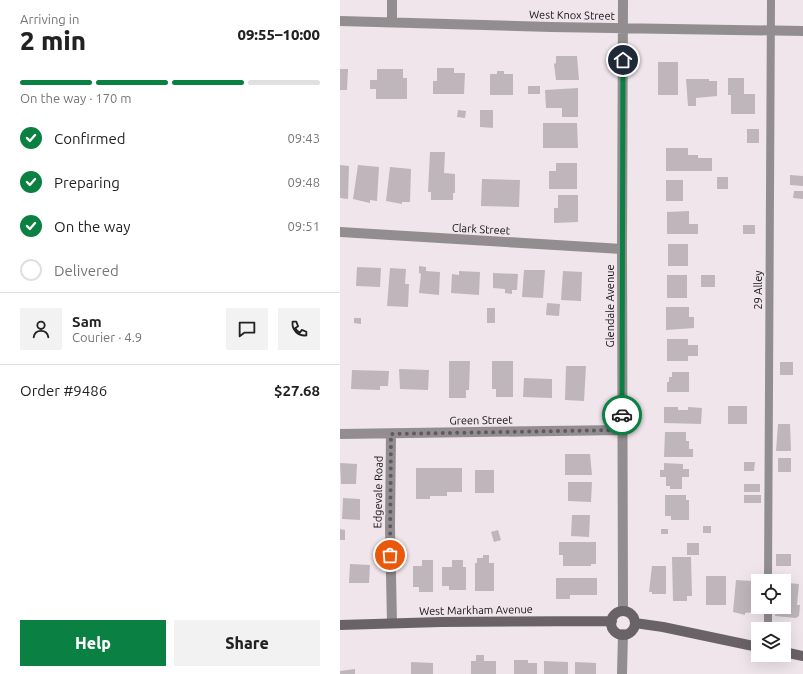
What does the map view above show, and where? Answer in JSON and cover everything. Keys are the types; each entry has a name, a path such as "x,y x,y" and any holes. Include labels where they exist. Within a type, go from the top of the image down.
{"street":[{"path":"392,0 392,22"},
{"name":"Glendale Avenue","path":"623,0 623,611"},
{"name":"West Knox Street","path":"340,21 803,31"},
{"name":"Clark Street","path":"340,232 622,248"},
{"name":"Green Street","path":"340,434 622,430"},
{"name":"Edgevale Road","path":"391,434 390,528 392,623"},
{"path":"623,611 633,616 635,623 630,632 623,634 613,628 612,621 616,614 623,611"},
{"name":"West Markham Avenue","path":"340,625 392,623 612,621"},
{"path":"635,623 751,645"},
{"path":"622,674 623,634"},
{"path":"791,653 803,656"}],"lane":[{"name":"29 Alley","path":"768,574 771,0"}],"building":[{"path":"556,56 577,56 579,80 556,80 554,64 556,63"},
{"path":"658,62 678,62 678,95 658,95"},
{"path":"437,68 454,68 454,73 465,73 464,94 433,94 433,81 437,81"},
{"path":"340,69 348,69 347,90 340,90"},
{"path":"377,69 403,69 403,78 407,78 407,99 376,99 376,89 370,89 370,80 377,80"},
{"path":"497,71 504,71 504,74 513,74 513,95 490,95 490,74 497,74"},
{"path":"728,78 744,78 744,94 755,94 755,114 731,114 731,95 728,95"},
{"path":"686,79 709,79 709,81 717,81 717,96 696,98 696,106 688,106"},
{"path":"528,86 540,86 540,94 528,94"},
{"path":"578,88 578,117 562,117 562,108 546,108 545,90"},
{"path":"458,110 466,111 465,118 457,117"},
{"path":"480,110 493,110 493,128 480,127"},
{"path":"543,123 577,123 578,148 543,148"},
{"path":"747,129 759,129 759,143 747,143"},
{"path":"666,148 688,148 688,155 698,155 698,158 712,158 712,171 666,171"},
{"path":"430,152 445,152 444,173 455,174 455,193 453,193 453,200 431,200 431,192 428,192"},
{"path":"556,163 577,163 577,189 549,189 549,171 556,171"},
{"path":"340,165 349,166 348,199 340,198"},
{"path":"358,165 379,167 377,201 370,200 370,203 353,199"},
{"path":"390,167 411,169 410,202 402,202 402,204 386,201"},
{"path":"790,175 803,176 803,186 790,185"},
{"path":"717,177 728,177 728,189 717,189"},
{"path":"482,179 520,180 519,207 481,206"},
{"path":"666,180 683,180 683,201 666,201"},
{"path":"794,191 803,191 803,199 793,198"},
{"path":"558,195 578,195 578,222 554,223 554,208 558,208"},
{"path":"689,211 689,224 698,224 698,234 667,234 667,212"},
{"path":"743,225 755,225 755,234 743,234"},
{"path":"668,244 688,244 688,266 668,266"},
{"path":"419,266 426,267 426,271 440,272 439,295 419,293 421,274 419,273"},
{"path":"357,267 381,268 380,287 356,286"},
{"path":"390,268 406,269 405,284 409,284 408,307 387,306"},
{"path":"524,270 545,270 543,298 522,297"},
{"path":"459,271 480,272 479,295 451,293 452,274 459,275"},
{"path":"563,271 582,272 581,301 561,300"},
{"path":"493,273 518,274 517,290 512,290 512,294 505,293 505,289 493,288"},
{"path":"667,275 687,275 687,298 667,298"},
{"path":"701,275 715,275 715,287 701,287"},
{"path":"547,303 560,304 559,316 546,315"},
{"path":"666,307 689,307 689,317 694,317 694,328 666,330"},
{"path":"487,308 495,308 495,323 487,323"},
{"path":"354,318 361,318 361,324 354,323"},
{"path":"667,339 688,339 688,345 698,345 698,356 688,356 688,361 667,361"},
{"path":"449,361 470,361 469,390 466,390 466,398 449,398"},
{"path":"492,361 513,361 513,397 496,397 496,389 492,389"},
{"path":"780,362 793,362 793,375 780,375"},
{"path":"566,366 586,366 584,401 565,400"},
{"path":"399,369 429,370 428,390 400,389"},
{"path":"352,370 389,371 388,386 380,386 380,390 351,389"},
{"path":"672,372 689,372 689,392 667,392 667,382 669,382 669,377 672,377"},
{"path":"524,378 552,379 552,398 523,397"},
{"path":"728,406 747,406 747,424 728,424"},
{"path":"664,407 678,407 678,410 688,410 688,407 702,408 701,424 664,423"},
{"path":"778,424 790,424 791,451 776,451"},
{"path":"665,432 686,432 686,441 689,441 689,449 693,449 693,457 664,457"},
{"path":"565,454 590,454 592,475 565,475"},
{"path":"778,458 791,458 791,472 778,472"},
{"path":"744,462 755,462 754,471 744,471"},
{"path":"340,463 357,464 356,484 341,484"},
{"path":"664,463 683,464 683,469 689,469 689,477 682,477 682,489 670,489 670,486 666,486 666,477 660,477 660,470 664,470"},
{"path":"416,468 462,468 462,492 447,492 447,496 430,496 430,499 416,499"},
{"path":"475,470 494,470 494,493 475,493"},
{"path":"568,482 592,482 591,502 568,501"},
{"path":"744,484 760,484 760,492 744,492"},
{"path":"665,495 686,495 686,500 689,500 689,520 671,520 671,516 665,516"},
{"path":"744,495 761,495 761,503 744,503"},
{"path":"343,498 360,499 360,520 342,519"},
{"path":"572,515 590,515 589,537 571,536"},
{"path":"703,526 711,526 711,533 703,533"},
{"path":"340,529 345,530 345,540 340,540"},
{"path":"661,529 668,529 668,534 661,534"},
{"path":"498,530 501,540 494,542 491,532"},
{"path":"559,542 596,542 596,564 591,564 591,566 563,566 563,555 559,555"},
{"path":"687,543 699,543 699,555 687,555"},
{"path":"776,554 791,554 791,566 776,566"},
{"path":"483,555 489,555 489,563 494,563 494,591 475,591 475,563 477,563 477,558 483,558"},
{"path":"672,557 691,557 692,596 687,596 687,601 673,601"},
{"path":"422,560 433,560 433,592 419,592 419,587 413,587 413,566 422,566"},
{"path":"452,560 463,560 463,567 466,567 466,590 449,590 449,586 442,586 442,567 452,567"},
{"path":"350,564 370,565 369,583 349,583"},
{"path":"652,566 666,566 666,594 652,594 652,592 649,592"},
{"path":"706,576 726,576 726,605 706,605"},
{"path":"556,578 597,578 597,595 570,595 570,599 556,599"},
{"path":"736,580 751,581 751,612 745,613 745,615 733,612"},
{"path":"791,583 799,584 797,605 800,605 799,616 796,618 775,616 775,614 791,614"},
{"path":"476,655 484,655 484,661 496,661 496,674 471,674 471,661 476,661"},
{"path":"514,660 528,660 528,663 537,663 537,674 514,674"},
{"path":"544,661 568,662 568,674 544,674"},
{"path":"411,662 433,663 433,674 411,674"},
{"path":"575,662 596,663 596,674 575,674"},
{"path":"355,669 355,674 340,674 340,671"}],"way so far":[{"path":"390,555 391,434 622,430 622,415"}],"route":[{"path":"622,415 623,60"}]}
